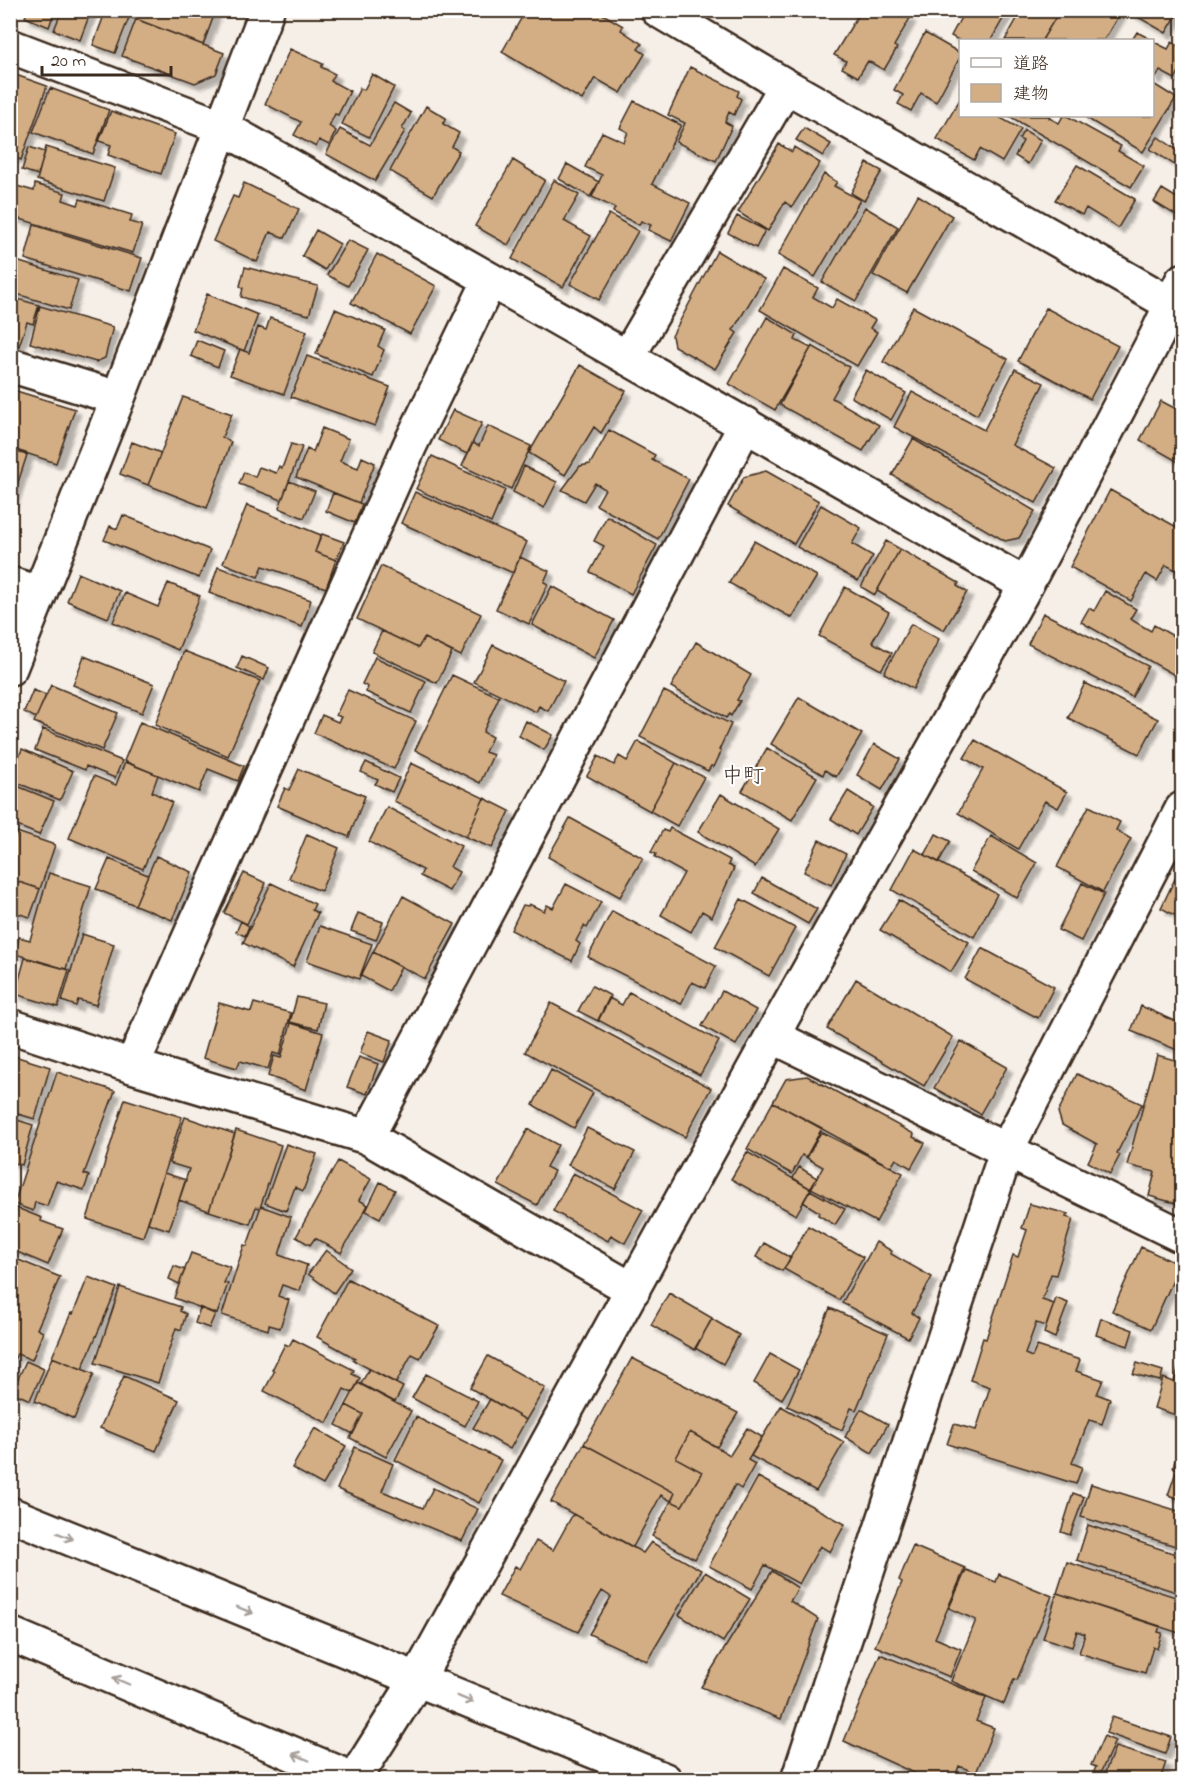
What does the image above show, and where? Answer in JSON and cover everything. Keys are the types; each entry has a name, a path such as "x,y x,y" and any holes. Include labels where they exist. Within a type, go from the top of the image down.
{"street":[{"path":"10,668 25,589 118,398 267,10"},
{"path":"10,1634 354,1779 417,1680 772,1036 1026,585 1178,298 786,86 663,12"},
{"path":"10,46 222,127 1026,585"},
{"path":"627,358 786,86"},
{"path":"132,1066 411,445 490,280"},
{"path":"10,365 118,398"},
{"path":"367,1137 746,424"},
{"path":"798,1779 1007,1149 1182,809"},
{"path":"10,1026 132,1066 367,1137 633,1290"},
{"path":"772,1036 1182,1236"},
{"path":"10,1514 665,1779"}],"building":[{"path":"28,10 55,10 49,27 25,17"},
{"path":"62,10 91,11 80,40 54,30"},
{"path":"106,10 132,10 115,53 93,45"},
{"path":"136,10 216,10 203,45 133,18"},
{"path":"526,10 596,10 623,26 621,30 642,44 638,49 645,54 621,93 595,78 582,100 502,52"},
{"path":"861,10 897,10 910,18 884,70 868,61 858,77 842,68 846,61 834,55"},
{"path":"965,10 1008,10 992,39 959,40 951,36"},
{"path":"1022,10 1060,10 1043,39 1006,39"},
{"path":"1060,10 1122,10 1105,39 1043,39"},
{"path":"1133,10 1180,10 1166,33 1131,13"},
{"path":"136,19 224,53 216,74 195,83 122,56"},
{"path":"1137,32 1150,39 1133,39"},
{"path":"925,33 959,52 959,59 936,102 921,93 911,111 898,104 903,95 894,90"},
{"path":"1154,42 1168,49 1172,42 1182,48 1182,74 1179,72 1175,79 1160,71 1156,78 1154,78"},
{"path":"290,49 323,64 321,67 335,74 331,81 350,91 338,115 335,114 329,126 336,131 329,145 319,140 316,147 294,135 301,122 265,104"},
{"path":"690,67 739,91 737,96 741,99 734,115 729,112 725,122 732,126 716,161 676,142 685,123 668,115"},
{"path":"13,74 47,86 21,160 10,156 10,80"},
{"path":"372,74 394,87 369,137 342,124 360,88 364,90"},
{"path":"1154,84 1176,98 1143,152 1085,117 1154,117"},
{"path":"50,88 109,110 93,154 33,132"},
{"path":"634,101 681,125 652,184 690,203 671,241 648,230 651,225 641,221 639,225 613,212 615,208 592,197 602,175 585,167 602,132 624,142 628,132 620,128"},
{"path":"959,101 959,117 999,117 1021,129 1002,162 980,149 974,160 937,139"},
{"path":"394,103 411,113 402,129 405,131 375,181 326,154 340,129 370,145"},
{"path":"426,106 446,118 443,124 459,133 452,147 459,151 433,196 390,171"},
{"path":"111,111 175,134 161,174 108,155 111,145 99,141"},
{"path":"1011,117 1050,117 1059,123 1062,117 1069,117 1121,146 1118,151 1144,166 1131,187"},
{"path":"804,128 831,144 823,156 796,140"},
{"path":"1024,130 1041,140 1028,164 1015,156 1023,141 1019,139"},
{"path":"1158,137 1182,153 1176,166 1150,149"},
{"path":"779,144 792,152 794,147 820,163 792,207 785,202 768,231 738,212"},
{"path":"29,147 45,152 38,175 22,170"},
{"path":"46,147 115,168 104,201 37,180"},
{"path":"513,160 545,180 508,245 475,226"},
{"path":"867,163 882,171 864,201 851,193"},
{"path":"567,164 599,182 590,197 559,179"},
{"path":"1077,165 1135,199 1118,228 1086,208 1082,215 1055,200"},
{"path":"824,174 837,182 834,186 860,200 815,277 778,255"},
{"path":"554,180 579,195 564,221 591,236 563,287 512,259"},
{"path":"244,183 299,209 285,238 270,232 257,262 213,241 233,196 238,198"},
{"path":"10,184 34,191 35,184 65,193 63,200 78,205 80,199 132,215 130,222 142,225 133,253 10,216"},
{"path":"1162,189 1182,201 1182,219 1154,202"},
{"path":"918,195 952,216 907,293 873,275"},
{"path":"865,207 898,227 856,301 822,282"},
{"path":"609,214 638,231 599,300 570,284"},
{"path":"737,216 765,230 756,248 728,233"},
{"path":"34,225 142,258 131,291 25,259"},
{"path":"316,230 340,244 325,270 302,256"},
{"path":"348,240 368,250 348,286 327,275"},
{"path":"717,251 764,279 733,330 737,333 715,369 674,346 672,336"},
{"path":"377,254 436,286 410,334 351,303"},
{"path":"10,259 78,280 69,310 10,292"},
{"path":"245,267 318,286 309,315 241,297 243,288 240,286"},
{"path":"783,269 818,288 813,297 832,308 837,299 875,320 870,328 877,332 857,366 760,310"},
{"path":"207,294 258,315 244,351 193,330"},
{"path":"10,297 39,305 33,324 27,322 19,346 10,343"},
{"path":"40,306 113,327 105,358 96,362 30,343"},
{"path":"913,307 1008,359 977,415 883,362"},
{"path":"1046,308 1118,346 1090,399 1018,361"},
{"path":"335,309 385,330 378,346 384,350 373,377 316,354"},
{"path":"767,317 797,335 795,340 811,348 775,410 729,384"},
{"path":"270,318 307,331 284,394 230,375 240,349 249,353 258,327 266,330"},
{"path":"197,340 224,351 218,367 191,356"},
{"path":"812,346 849,367 832,398 879,425 863,451 780,405"},
{"path":"307,356 390,387 375,426 291,397"},
{"path":"580,365 626,391 601,433 594,427 565,475 529,453"},
{"path":"1015,369 1044,383 1012,445 1056,468 1036,503 894,427 912,392 984,430"},
{"path":"866,370 906,393 891,420 851,397"},
{"path":"10,389 75,409 56,463 10,448"},
{"path":"183,397 232,414 222,437 231,442 207,508 148,485"},
{"path":"1161,401 1182,412 1182,464 1140,440"},
{"path":"453,410 482,423 467,454 438,440"},
{"path":"488,426 531,446 511,489 462,466 473,443 479,446"},
{"path":"322,428 349,439 340,461 358,468 362,457 375,463 359,503 296,477 307,449 313,452"},
{"path":"609,430 655,455 652,460 689,479 658,539 596,505 605,489 595,483 584,501 562,490 580,466 590,464"},
{"path":"913,439 1035,511 1019,538 1005,541 892,475"},
{"path":"132,442 161,453 148,485 120,474"},
{"path":"291,444 302,447 282,500 239,484 244,472 255,477 259,467 276,473 279,466 282,468"},
{"path":"10,450 27,455 10,507"},
{"path":"432,456 505,490 491,523 416,489"},
{"path":"524,466 557,482 544,508 513,492"},
{"path":"766,471 819,501 794,544 728,506 744,477"},
{"path":"289,481 315,491 304,518 279,508"},
{"path":"1110,490 1182,530 1182,573 1166,565 1157,581 1146,574 1131,601 1070,567"},
{"path":"415,492 527,542 513,573 401,523"},
{"path":"333,493 362,504 355,523 326,511"},
{"path":"247,505 321,535 315,552 336,560 326,588 263,566 258,577 223,563"},
{"path":"821,505 861,528 852,544 873,556 858,581 797,547"},
{"path":"123,515 210,550 199,578 104,540 110,526 117,529"},
{"path":"607,516 657,545 631,594 590,572 604,546 594,541"},
{"path":"322,534 344,542 336,560 315,552"},
{"path":"754,541 817,576 792,618 729,583"},
{"path":"886,541 900,549 875,595 861,587"},
{"path":"900,549 959,583 957,586 967,592 944,630 877,591"},
{"path":"520,557 549,571 544,582 548,584 529,624 496,609"},
{"path":"381,566 481,614 461,656 424,638 418,648 357,619"},
{"path":"218,567 311,600 302,627 209,593"},
{"path":"78,573 120,591 108,618 67,601"},
{"path":"168,583 200,596 178,650 113,622 125,593 158,607"},
{"path":"552,586 614,620 594,658 532,625"},
{"path":"845,587 889,612 872,642 892,653 881,670 819,636"},
{"path":"1105,591 1136,609 1130,619 1151,631 1154,625 1182,641 1182,670 1178,677 1081,622 1089,608 1094,611"},
{"path":"1043,613 1148,666 1132,697 1028,644"},
{"path":"911,624 939,639 913,689 884,673"},
{"path":"382,631 418,648 424,638 452,652 437,683 372,652"},
{"path":"696,642 751,675 731,716 729,714 726,718 671,687"},
{"path":"493,645 564,681 548,711 539,706 536,712 474,682"},
{"path":"184,651 260,681 228,756 155,725"},
{"path":"84,656 154,684 142,713 73,685"},
{"path":"242,656 269,668 264,680 237,668"},
{"path":"375,657 426,681 411,713 366,692 368,687 362,684"},
{"path":"452,675 499,697 483,732 492,737 485,752 493,755 480,783 415,750"},
{"path":"1085,683 1158,719 1139,754 1068,718"},
{"path":"51,685 118,713 102,750 34,722"},
{"path":"33,690 46,695 36,718 24,712"},
{"path":"348,690 416,721 394,769 314,733 322,715 338,722 341,717 336,715"},
{"path":"664,691 731,724 714,767 711,766 708,771 640,737"},
{"path":"799,697 862,734 836,777 825,770 823,775 771,744"},
{"path":"526,721 553,735 544,750 519,736"},
{"path":"140,722 244,766 238,781 208,769 199,792 124,761"},
{"path":"43,729 122,761 115,778 86,766 85,770 35,750"},
{"path":"975,740 1067,792 1058,808 1045,801 1018,849 958,813 983,769 964,758"},
{"path":"638,741 676,763 650,811 587,776 598,756 614,765 619,756 627,761"},
{"path":"874,744 900,759 882,790 857,775"},
{"path":"767,748 817,777 792,820 742,791"},
{"path":"22,749 73,771 60,800 10,780"},
{"path":"125,762 158,775 152,792 172,802 143,869 69,838 94,776 116,785"},
{"path":"366,762 399,778 392,792 375,784 378,780 361,772"},
{"path":"411,763 484,798 466,837 394,801"},
{"path":"676,763 704,777 677,826 650,811"},
{"path":"299,769 365,796 349,837 277,806 285,788 289,790"},
{"path":"10,783 54,801 39,835 10,823"},
{"path":"848,791 873,807 856,835 831,819"},
{"path":"721,794 779,829 755,867 698,832"},
{"path":"484,798 510,811 492,848 466,837"},
{"path":"1089,806 1120,822 1116,830 1131,839 1103,892 1057,867"},
{"path":"387,807 461,846 450,867 459,872 449,891 420,876 423,870 369,842"},
{"path":"570,818 643,858 620,897 548,857"},
{"path":"670,828 730,860 728,865 734,868 712,917 702,911 691,932 661,915 684,873 655,857 656,854 651,852 663,830 668,832"},
{"path":"10,829 17,832 10,852"},
{"path":"17,832 55,845 40,889 10,879 10,852"},
{"path":"307,834 339,848 321,891 289,878"},
{"path":"936,834 950,841 939,862 925,855"},
{"path":"991,836 1037,863 1017,898 971,871"},
{"path":"819,840 846,854 831,885 804,872"},
{"path":"914,849 997,894 974,937 892,890"},
{"path":"156,856 192,872 172,920 135,905"},
{"path":"109,859 148,875 135,905 96,889"},
{"path":"1182,864 1182,919 1161,908"},
{"path":"49,873 91,886 66,969 15,954 19,937 30,940"},
{"path":"244,873 266,883 247,924 224,913"},
{"path":"762,878 817,909 808,924 754,893"},
{"path":"10,879 40,889 30,917 10,911"},
{"path":"271,883 315,904 312,910 318,913 293,967 243,943"},
{"path":"1082,883 1104,894 1081,941 1058,930"},
{"path":"566,884 601,902 587,928 584,926 576,941 580,944 572,961 511,930 523,905 528,906 529,904 544,911 547,905 553,908"},
{"path":"403,896 455,924 425,979 373,952"},
{"path":"741,899 795,928 769,976 715,947"},
{"path":"899,900 969,942 951,972 880,930"},
{"path":"612,911 716,966 705,988 692,982 681,1004 588,957"},
{"path":"358,913 383,922 376,940 351,931"},
{"path":"241,921 249,926 245,936 236,932"},
{"path":"320,926 372,944 359,979 307,961"},
{"path":"82,934 114,944 96,1005 78,1000 76,1006 62,1001"},
{"path":"982,948 1054,987 1038,1018 965,979"},
{"path":"373,952 401,967 389,991 361,976"},
{"path":"25,958 69,970 58,1007 15,994"},
{"path":"856,979 953,1037 924,1086 827,1029"},
{"path":"592,986 611,996 598,1021 578,1011"},
{"path":"722,991 756,1010 736,1045 702,1026"},
{"path":"629,992 719,1041 700,1075 598,1020 609,998 622,1005"},
{"path":"297,997 324,1003 318,1029 290,1022"},
{"path":"219,1003 251,1012 254,1003 291,1013 280,1055 273,1053 268,1069 240,1061 237,1068 203,1058"},
{"path":"551,1003 711,1088 685,1137 525,1052"},
{"path":"1141,1006 1182,1024 1182,1052 1131,1031"},
{"path":"291,1023 323,1033 306,1090 268,1076 274,1056 281,1058"},
{"path":"368,1031 392,1040 384,1062 360,1053"},
{"path":"961,1041 1007,1067 980,1114 934,1088"},
{"path":"11,1055 50,1067 35,1119 18,1114 17,1120 33,1125 22,1165 10,1162"},
{"path":"1157,1055 1182,1062 1178,1095 1182,1096 1182,1205 1149,1196 1155,1172 1127,1165"},
{"path":"359,1057 378,1064 367,1094 347,1087"},
{"path":"551,1070 593,1093 574,1128 533,1105"},
{"path":"57,1072 115,1091 84,1174 89,1176 84,1190 56,1181 47,1206 35,1202 33,1211 14,1204"},
{"path":"1077,1074 1142,1104 1117,1153 1120,1155 1110,1174 1088,1162 1097,1144 1062,1125 1058,1112"},
{"path":"807,1076 914,1134 913,1137 925,1143 911,1168 896,1159 891,1167 773,1102 786,1079"},
{"path":"125,1099 182,1117 143,1237 87,1219"},
{"path":"773,1102 822,1128 806,1157 802,1155 792,1174 747,1149"},
{"path":"185,1117 235,1134 209,1211 179,1200 189,1169 169,1163"},
{"path":"587,1128 635,1152 615,1189 568,1165"},
{"path":"528,1129 558,1145 546,1167 554,1171 537,1205 498,1185"},
{"path":"236,1130 281,1145 260,1208 256,1207 250,1224 209,1211"},
{"path":"821,1132 903,1173 876,1222 811,1188 823,1167 807,1158"},
{"path":"286,1144 317,1154 303,1191 295,1187 286,1211 265,1203"},
{"path":"747,1152 811,1189 796,1215 731,1179"},
{"path":"338,1161 371,1179 359,1200 368,1205 341,1253 315,1238 310,1245 296,1237"},
{"path":"799,1167 817,1178 811,1189 793,1178"},
{"path":"164,1173 186,1180 169,1230 148,1223"},
{"path":"573,1173 643,1210 625,1243 611,1235 608,1241 553,1211"},
{"path":"380,1182 395,1190 380,1218 366,1211"},
{"path":"810,1190 845,1209 835,1225 818,1215 819,1212 803,1202"},
{"path":"1030,1204 1068,1214 1066,1217 1073,1219 1056,1275 1051,1274 1042,1300 1054,1304 1046,1326 1036,1323 1025,1354 1032,1357 1037,1346 1080,1360 1076,1371 1103,1380 1097,1394 1110,1399 1102,1424 1089,1420 1072,1463 1082,1467 1076,1484 947,1444 954,1424 976,1430 990,1387 970,1380 1013,1255 1018,1257 1027,1230 1022,1228"},
{"path":"12,1206 63,1229 48,1265 10,1249"},
{"path":"261,1206 291,1217 279,1255 307,1265 300,1291 282,1285 278,1296 289,1300 280,1328 269,1325 268,1330 222,1315 244,1245 247,1246"},
{"path":"808,1226 863,1257 839,1300 784,1269"},
{"path":"876,1242 892,1251 891,1254 932,1277 912,1313 919,1318 908,1338 842,1303"},
{"path":"764,1243 791,1258 782,1271 756,1257"},
{"path":"1141,1247 1180,1265 1151,1329 1112,1311"},
{"path":"326,1250 351,1268 334,1293 308,1274"},
{"path":"191,1253 230,1267 224,1283 228,1284 217,1314 174,1298"},
{"path":"14,1258 60,1277 37,1329 43,1332 32,1360 17,1354 10,1369 10,1266"},
{"path":"174,1266 185,1270 179,1284 169,1279"},
{"path":"88,1277 117,1288 82,1369 52,1357"},
{"path":"348,1279 439,1326 420,1358 412,1354 396,1383 317,1337"},
{"path":"120,1287 181,1307 180,1311 186,1314 181,1330 176,1328 158,1383 95,1363"},
{"path":"669,1293 712,1318 695,1350 651,1325"},
{"path":"1056,1298 1068,1303 1055,1338 1044,1333"},
{"path":"200,1308 215,1314 209,1328 195,1323"},
{"path":"830,1308 888,1334 856,1410 851,1408 842,1430 787,1406"},
{"path":"1101,1318 1133,1330 1128,1346 1096,1335"},
{"path":"712,1319 739,1335 723,1364 695,1348"},
{"path":"293,1339 354,1370 352,1374 360,1378 352,1393 344,1389 327,1423 264,1391 285,1344 289,1346"},
{"path":"770,1354 799,1370 782,1399 754,1383"},
{"path":"488,1356 545,1388 526,1420 470,1388"},
{"path":"1182,1356 1182,1417 1154,1408 1163,1378 1174,1382"},
{"path":"52,1357 94,1374 74,1419 35,1401"},
{"path":"632,1358 738,1413 717,1447 690,1432 676,1458 702,1472 682,1506 671,1501 675,1493 584,1444"},
{"path":"26,1361 44,1369 30,1400 12,1392"},
{"path":"1137,1363 1163,1371 1160,1381 1133,1374"},
{"path":"369,1369 403,1387 395,1402 361,1384"},
{"path":"426,1374 478,1401 465,1426 412,1398"},
{"path":"124,1376 179,1400 156,1451 100,1428"},
{"path":"358,1383 411,1411 386,1457 350,1438 363,1414 346,1405"},
{"path":"490,1399 526,1420 510,1449 473,1428"},
{"path":"346,1405 363,1414 353,1434 336,1425"},
{"path":"781,1406 844,1442 816,1491 751,1456"},
{"path":"861,1409 888,1424 872,1453 845,1437"},
{"path":"416,1417 501,1460 479,1503 395,1460"},
{"path":"315,1428 346,1446 323,1485 292,1468"},
{"path":"747,1428 762,1437 748,1460 755,1464 741,1489 735,1485 695,1559 652,1536 671,1501 682,1506 702,1472 676,1458 690,1432 730,1455"},
{"path":"1182,1438 1182,1500 1168,1495 1177,1469 1173,1467"},
{"path":"584,1444 675,1493 671,1501 661,1495 633,1547 551,1502"},
{"path":"355,1447 393,1464 382,1491 423,1508 433,1488 478,1509 462,1541 337,1489"},
{"path":"758,1477 845,1524 830,1552 820,1546 799,1584 765,1565 752,1589 709,1566"},
{"path":"1091,1484 1182,1512 1182,1548 1081,1517"},
{"path":"1073,1493 1084,1497 1070,1535 1061,1532"},
{"path":"573,1514 643,1553 651,1542 701,1570 647,1661 589,1634 611,1597 602,1591 578,1632 499,1596 515,1566 520,1569 536,1541 553,1550"},
{"path":"1088,1525 1182,1556 1182,1594 1077,1560"},
{"path":"913,1546 965,1568 935,1638 961,1649 950,1677 875,1646 902,1582 899,1580"},
{"path":"1067,1562 1182,1599 1182,1634 1057,1593"},
{"path":"966,1570 996,1582 999,1574 1052,1596 1017,1680 1014,1679 1004,1704 951,1681 976,1620 949,1608"},
{"path":"772,1571 798,1588 790,1601 818,1619 781,1719 701,1687"},
{"path":"705,1572 750,1599 723,1642 679,1615"},
{"path":"1057,1593 1160,1626 1158,1632 1162,1633 1157,1649 1153,1647 1145,1673 1079,1653 1085,1634 1077,1631 1072,1647 1043,1638"},
{"path":"880,1654 986,1698 976,1721 994,1728 976,1773 959,1766 954,1780 929,1780 844,1741"},
{"path":"1112,1717 1171,1737 1165,1754 1106,1733"},
{"path":"1104,1736 1115,1741 1098,1778 1092,1776 1096,1767 1091,1765"},
{"path":"1115,1747 1166,1762 1160,1780 1102,1780"}],"district":[{"name":"中町","path":"743,777"}]}
